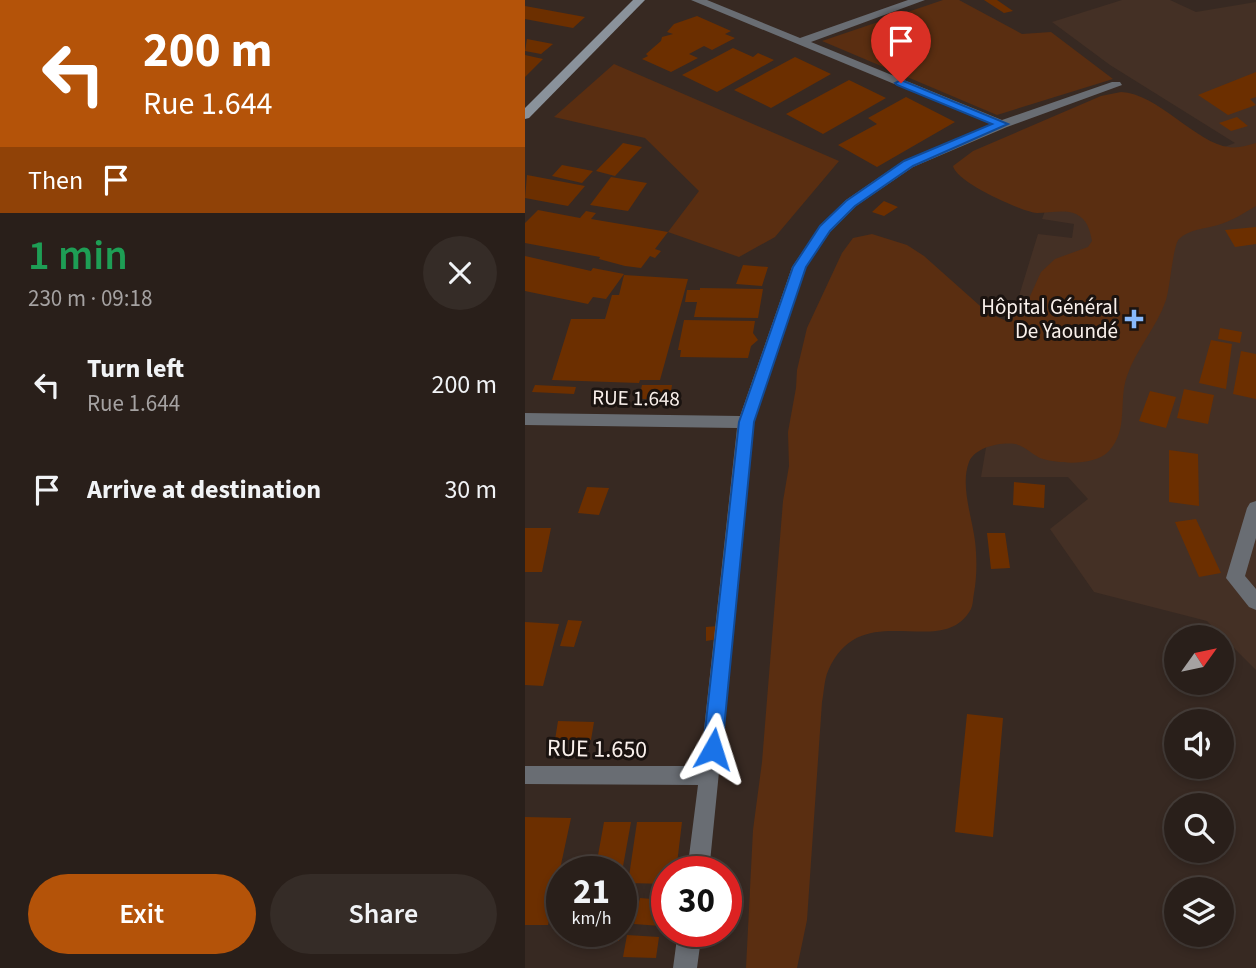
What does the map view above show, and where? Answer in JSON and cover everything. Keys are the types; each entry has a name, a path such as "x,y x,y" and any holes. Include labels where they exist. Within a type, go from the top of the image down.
{"street":[{"path":"525,115 639,0"},
{"path":"697,0 1002,124"},
{"path":"800,42 919,0"},
{"path":"700,856 746,422 799,267 825,229 851,203 908,164 1002,124 1116,85"},
{"name":"RUE 1.648","path":"525,419 746,422"},
{"path":"1256,508 1235,578 1256,602"},
{"name":"RUE 1.650","path":"525,775 710,776"},
{"path":"685,968 688,947"}],"shaded area":[{"path":"943,0 959,0 1022,34 1051,32 1113,79 997,115 822,41"},
{"name":"Hôpital Général De Yaoundé","path":"1122,0 1170,0 1196,12 1256,2 1256,670 1234,648 1234,625 1211,625 1207,621 1094,592 1050,529 1088,499 1068,477 981,477 1003,348 1038,234 1072,238 1074,224 1042,219 1047,206 1063,208 1235,143 1110,65 1052,22"},
{"path":"614,64 839,161 775,237 739,257 668,232 699,191 645,138 554,117"},
{"path":"1121,92 1149,101 1217,144 1236,148 1256,143 1256,206 1228,221 1192,231 1179,239 1166,300 1127,376 1119,434 1109,451 1095,459 1068,463 1043,459 1019,445 1003,444 983,449 972,457 966,481 976,547 976,581 971,609 958,624 941,630 880,632 860,636 842,648 828,671 822,702 807,920 797,968 746,968 753,830 762,762 783,501 789,466 788,432 797,370 807,328 842,253 853,238 872,234 907,245 924,256 988,313 1009,322 1026,305 1041,272 1055,259 1088,247 1092,241 1089,229 1076,214 1062,211 1037,213 1004,201 965,180 953,166 973,151 1101,96"}],"building":[{"path":"984,0 997,0 1013,11 1004,13"},
{"path":"525,6 585,17 573,28 525,19"},
{"path":"697,16 731,31 725,34 735,38 712,50 704,46 689,54 698,58 671,72 642,59 648,56 646,54 662,37 673,34 667,32 674,24"},
{"path":"527,39 553,44 541,54 525,51"},
{"path":"733,48 753,57 758,53 774,60 717,92 682,75"},
{"path":"525,55 543,59 525,77"},
{"path":"795,57 831,74 771,108 734,90"},
{"path":"1256,72 1256,97 1250,99 1256,105 1228,115 1198,95"},
{"path":"849,80 886,98 823,134 786,114"},
{"path":"906,97 955,122 877,167 838,145 877,124 868,118"},
{"path":"1237,117 1248,126 1231,131 1219,123"},
{"path":"623,143 642,147 615,176 596,171"},
{"path":"562,165 593,171 582,183 552,176"},
{"path":"527,175 585,186 568,206 525,198"},
{"path":"611,177 647,183 628,211 590,205"},
{"path":"884,201 898,207 884,216 872,212"},
{"path":"538,210 580,218 586,211 596,213 591,219 668,232 655,249 661,251 655,258 650,256 641,268 625,266 599,259 600,257 525,243 525,223"},
{"path":"1256,227 1256,244 1235,247 1225,230"},
{"path":"525,256 591,271 593,268 624,274 606,299 593,297 588,304 525,291"},
{"path":"743,265 768,267 762,286 736,284"},
{"path":"624,275 688,279 660,380 640,380 639,383 552,380 571,319 605,319 612,295 619,295"},
{"path":"763,289 758,318 694,317 697,302 685,302 687,290"},
{"path":"684,320 755,321 753,333 758,340 751,346 748,358 680,357 681,350 678,350"},
{"path":"1220,328 1242,332 1240,343 1218,339"},
{"path":"1211,340 1232,344 1226,389 1199,383"},
{"path":"1241,351 1256,354 1256,399 1233,394"},
{"path":"535,385 576,387 574,394 532,392"},
{"path":"642,385 672,385 670,399 639,399"},
{"path":"1184,389 1214,395 1208,424 1177,418"},
{"path":"1150,391 1176,397 1166,428 1139,421"},
{"path":"1169,450 1198,454 1199,506 1169,502"},
{"path":"1014,482 1045,485 1044,508 1013,505"},
{"path":"587,487 609,488 599,515 578,513"},
{"path":"1196,519 1221,573 1199,577 1175,522"},
{"path":"525,528 551,528 542,572 525,572"},
{"path":"987,533 1005,533 1010,568 991,569"},
{"path":"568,620 582,621 574,647 560,646"},
{"path":"525,622 559,624 543,686 525,685"},
{"path":"718,626 718,639 706,641 706,627"},
{"path":"967,714 1003,718 993,837 955,832"},
{"path":"558,721 594,722 591,740 555,740"},
{"path":"525,817 571,818 563,856 546,856 546,925 525,925"},
{"path":"604,822 631,822 625,856 598,856"},
{"path":"637,822 682,822 678,856 651,856 651,884 637,883 637,856 632,856"},
{"path":"640,898 651,899 651,925 637,924"},
{"path":"637,936 651,936 651,947 658,947 656,958 623,957 625,947 637,947"}],"place":[{"name":"Hôpital Général De Yaoundé","path":"1134,319"}],"route":[{"path":"713,749 746,422 799,267 825,229 851,203 908,164 1002,124 901,83"}]}
